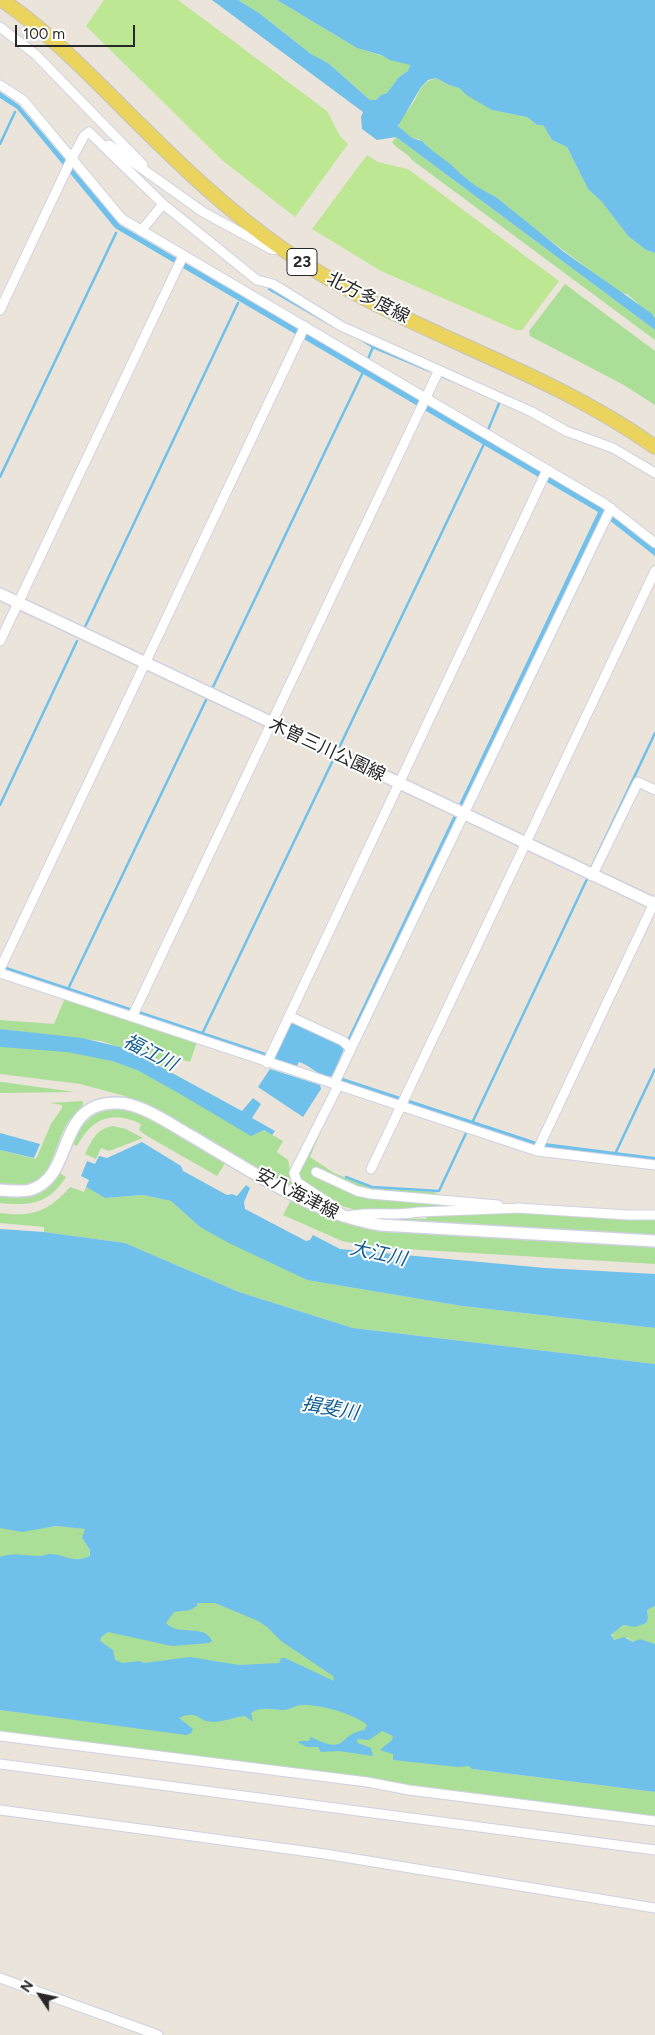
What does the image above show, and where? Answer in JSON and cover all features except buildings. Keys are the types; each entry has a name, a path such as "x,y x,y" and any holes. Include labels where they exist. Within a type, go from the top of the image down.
{"main road":[{"name":"北方多度線","path":"2,0 56,43 210,193 283,250 323,276 390,312 493,356 585,402 622,424 655,447"},
{"name":"木曽三川公園線","path":"0,594 592,876 655,903"},
{"name":"安八海津線","path":"0,1190 30,1190 44,1182 54,1172 72,1128 78,1119 88,1110 103,1104 120,1103 159,1118 290,1194 344,1217 381,1225 655,1241"}],"street":[{"path":"0,27 35,54 156,177"},
{"path":"0,85 23,100 69,164 122,220 182,260 545,474 655,543"},
{"path":"89,132 156,177 203,212 271,249 283,250"},
{"path":"0,310 69,164 84,136 89,132"},
{"path":"89,132 163,204 257,280 273,284 341,326 532,412 566,431 613,448 655,473"},
{"path":"141,231 163,204"},
{"path":"0,641 182,260"},
{"path":"303,331 1,968 133,1014 269,1058 336,1085 403,1103 539,1147 655,1165"},
{"path":"133,1014 439,370"},
{"path":"269,1058 545,474"},
{"path":"521,1208 419,1212 403,1216 356,1214 344,1217 335,1207 296,1182 294,1173 336,1085 347,1046 459,812 608,512"},
{"path":"371,1169 655,571"},
{"path":"592,876 638,782 655,790"},
{"path":"539,1147 655,903"},
{"path":"289,1016 347,1046"},
{"path":"316,1172 341,1185 371,1194 476,1202 521,1208 655,1215"},
{"path":"0,1736 655,1821"},
{"path":"0,1764 655,1850"},
{"path":"0,1810 324,1854 655,1908"},
{"path":"0,1978 158,2035"}],"green space":[{"path":"104,0 178,0 327,111 340,136 348,144 295,217 222,160 86,26"},
{"path":"238,0 277,0 357,48 411,65 408,71 399,77 387,93 381,95 376,100 370,100 328,63 311,54 259,13"},
{"path":"436,78 459,88 492,110 527,117 537,125 543,125 552,140 567,147 588,189 602,202 628,236 646,250 655,253 655,318 627,294 621,293 536,230 496,197 465,179 419,139 412,138 399,127 401,119 422,86"},
{"path":"396,137 655,330 655,340 412,160 392,142"},
{"path":"367,155 378,162 408,169 559,281 522,330 516,330 381,271 312,229"},
{"path":"565,284 655,351 655,405 622,384 530,336 529,331"},
{"path":"65,998 197,1042 190,1062 179,1059 169,1071 142,1055 101,1041 0,1029 0,1020 54,1024"},
{"path":"0,1047 50,1049 104,1059 142,1072 186,1096 260,1128 283,1141 277,1152 288,1160 291,1175 289,1180 331,1208 292,1189 161,1113 125,1096 80,1084 0,1074"},
{"path":"0,1082 2,1082 75,1092 0,1093"},
{"path":"83,1101 80,1109 68,1122 47,1170 40,1178 31,1184 18,1187 0,1187 0,1150 36,1159 51,1124 62,1108 62,1105 50,1103"},
{"path":"115,1108 130,1111 159,1122 226,1162 217,1176 147,1136 139,1130 141,1124 121,1118 112,1117 96,1123 83,1136 77,1146 71,1143 88,1120 100,1112"},
{"path":"321,1125 323,1126 310,1157 334,1173 372,1188 435,1192 440,1198 355,1193 486,1207 407,1209 405,1212 355,1210 339,1205 301,1182 298,1173"},
{"path":"113,1126 126,1129 143,1138 109,1151 101,1148 96,1159 85,1154 92,1140 99,1132"},
{"path":"59,1173 66,1177 53,1193 46,1198 21,1204 0,1203 0,1194 26,1195 40,1192 47,1188"},
{"path":"70,1187 84,1192 86,1187 105,1198 143,1195 171,1201 200,1227 307,1280 462,1306 655,1328 655,1364 353,1328 239,1292 125,1243 44,1232 44,1227 0,1223 0,1213 21,1214 39,1211 54,1202"},
{"path":"291,1200 348,1224 364,1227 655,1247 655,1264 372,1247 342,1241 283,1215"},
{"path":"487,1212 655,1217 655,1237 392,1222 360,1217 426,1219 426,1214"},
{"path":"0,1521 40,1528 60,1526 86,1529 82,1538 90,1550 89,1562 0,1575"},
{"path":"213,1592 361,1686 133,1686 90,1633"},
{"path":"655,1606 655,1644 633,1642 628,1638 617,1641 612,1638 613,1632 623,1625 631,1626 648,1618 647,1610"},
{"path":"324,1701 470,1765 472,1769 655,1792 655,1816 0,1733 0,1710 162,1731 176,1711"}],"water":[{"path":"212,0 238,0 259,13 311,54 328,63 370,100 376,100 381,95 387,93 399,77 408,71 410,65 357,48 277,0 655,0 655,253 646,250 628,236 602,202 588,189 567,147 552,140 543,125 537,125 527,117 492,110 468,96 459,88 436,78 428,80 421,87 398,126 412,138 422,141 482,190 496,197 564,252 651,313 655,318 655,330 396,137 377,140 362,129 361,117 363,112"},
{"path":"0,92 19,105 120,225 600,505 655,548 655,556 604,516 352,1041 344,1049 332,1076 323,1075 299,1062 297,1066 263,1057 0,969 4,966 266,1053 277,1054 289,1025 293,1023 342,1046 347,1040 598,512 115,228 17,109 0,98"},
{"path":"0,1029 82,1038 128,1049 242,1111 253,1098 261,1104 252,1118 275,1131 272,1135 264,1130 251,1136 137,1070 112,1061 67,1052 0,1047"},
{"path":"270,1069 320,1085 321,1089 303,1117 258,1087"},
{"path":"340,1077 537,1142 655,1157 655,1161 543,1149 339,1082"},
{"path":"0,1133 40,1144 34,1158 0,1150"},
{"name":"大江川","path":"142,1142 181,1166 183,1171 227,1195 237,1196 246,1185 250,1188 244,1202 245,1209 306,1241 310,1240 313,1235 340,1249 545,1268 655,1274 655,1328 462,1306 307,1280 200,1227 171,1201 143,1195 105,1198 86,1187 89,1180 81,1176 87,1161 95,1164 99,1156 107,1158"},
{"name":"揖斐川","path":"0,1229 44,1232 125,1243 239,1292 353,1328 655,1364 655,1606 647,1610 648,1618 646,1623 635,1627 623,1625 611,1635 614,1640 624,1637 633,1642 640,1639 655,1644 655,1792 472,1769 469,1766 458,1767 393,1760 393,1754 380,1750 392,1740 393,1736 382,1731 369,1740 357,1739 358,1743 371,1748 373,1756 339,1751 321,1752 318,1747 307,1747 299,1743 299,1741 309,1741 311,1737 331,1745 337,1744 349,1736 364,1730 367,1725 354,1717 336,1710 318,1706 302,1705 286,1710 259,1710 251,1713 253,1722 245,1716 213,1722 190,1715 179,1718 193,1729 191,1733 186,1735 0,1710 0,1557 51,1554 79,1559 90,1556 90,1550 82,1538 85,1529 56,1526 22,1532 0,1528","holes":["197,1603 215,1603 258,1621 281,1641 333,1676 334,1681 285,1658 281,1658 279,1663 239,1665 190,1657 144,1663 140,1661 123,1663 115,1660 113,1650 100,1641 101,1637 108,1632 172,1646 209,1643 212,1641 203,1633 177,1629 166,1623 174,1612 190,1610 197,1606"]}],"waterway":[{"path":"0,144 15,112"},
{"path":"0,477 116,233"},
{"path":"269,289 333,326"},
{"path":"84,629 238,303"},
{"path":"360,339 373,347 368,359"},
{"path":"373,347 430,371"},
{"path":"212,689 363,372"},
{"path":"441,376 458,383"},
{"path":"488,430 500,401"},
{"path":"338,750 484,444"},
{"path":"0,805 77,641"},
{"path":"69,987 207,698"},
{"path":"592,866 655,733"},
{"path":"203,1032 334,758"},
{"path":"472,1123 587,879"},
{"path":"616,1152 655,1069"},
{"path":"346,1177 372,1187 439,1191 467,1131"}],"water label":[{"name":"福江川","path":"150,1053"}]}
